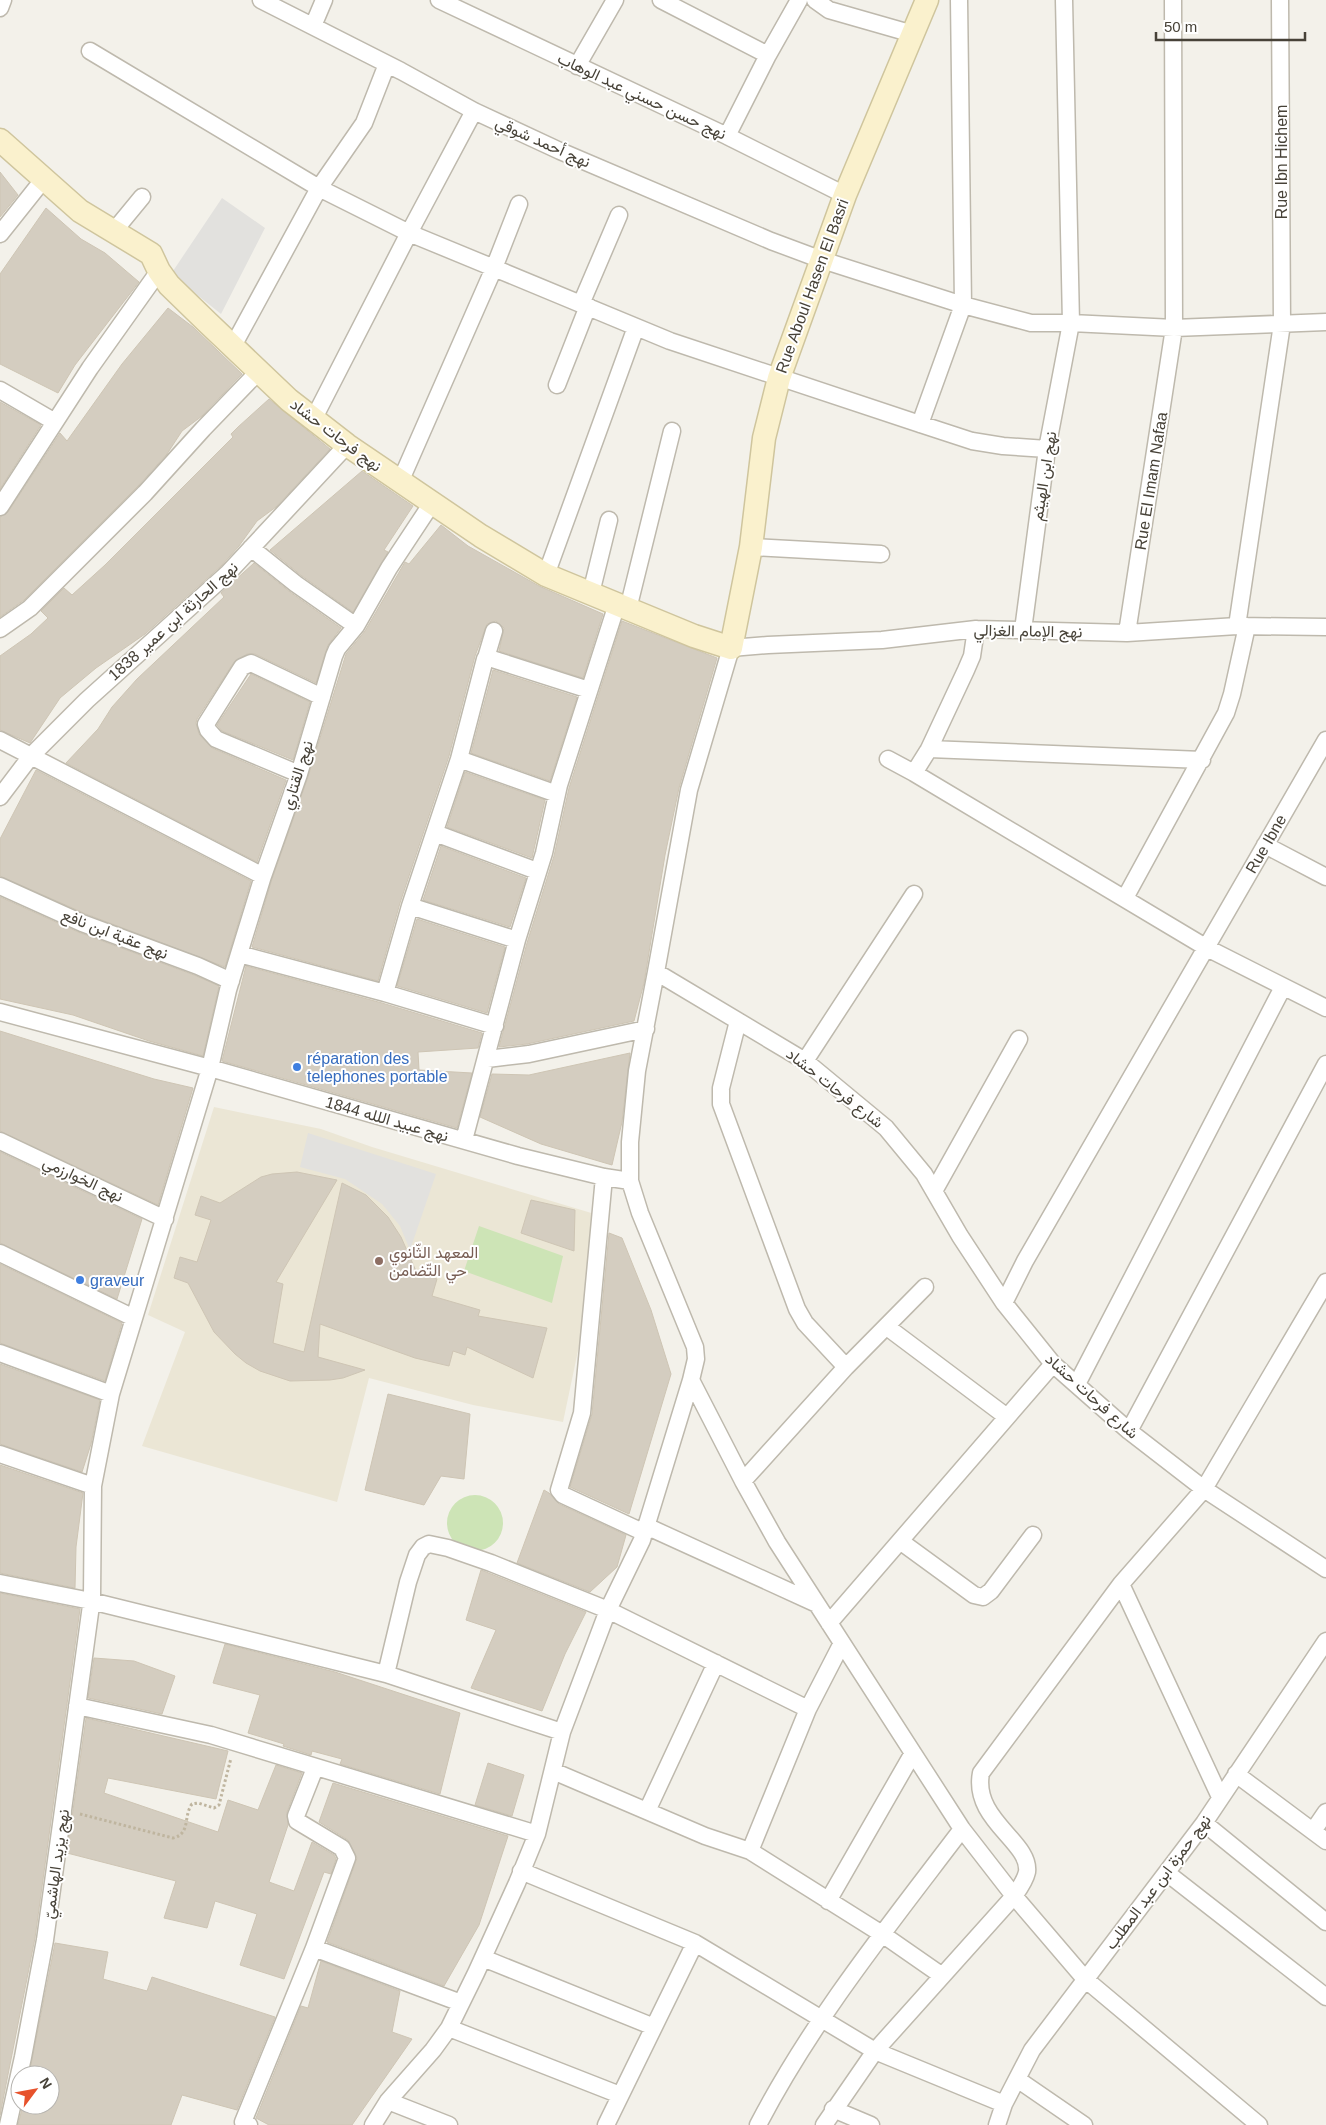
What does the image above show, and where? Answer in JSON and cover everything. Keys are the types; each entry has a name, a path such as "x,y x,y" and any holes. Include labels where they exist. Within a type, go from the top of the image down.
{"street":[{"path":"0,8 3,0"},
{"name":"نهج أحمد شوقي","path":"260,0 387,64 474,111 560,151 771,241 828,262 963,305 1031,323 1071,322 1174,328 1326,322"},
{"path":"313,26 324,0"},
{"name":"نهج حسن حسني عبد الوهاب","path":"439,0 727,136 845,195"},
{"path":"577,66 615,0"},
{"path":"661,0 768,55"},
{"path":"727,136 768,55 799,0"},
{"path":"815,0 829,10 913,34"},
{"name":"Rue Aboul Hasen El Basri","path":"731,648 752,547 764,438 779,378 828,262 845,195 927,0"},
{"path":"920,424 963,305 959,0"},
{"name":"نهج ابن الهيثم","path":"1023,630 1047,449 1071,322 1064,0"},
{"name":"Rue El Imam Nafaa","path":"1127,633 1174,328 1173,0"},
{"name":"Rue Ibn Hichem","path":"1125,898 1202,760 1226,713 1232,694 1282,324 1280,0"},
{"path":"90,51 319,188 409,233 670,341 779,378 972,441 1003,446 1047,449"},
{"path":"233,346 319,188 364,123 387,64"},
{"path":"313,420 474,111"},
{"name":"نهج فرحات حشاد","path":"0,140 80,211 151,254 159,271 185,300 289,400 313,420 400,482 546,575 694,636 731,648"},
{"path":"0,234 43,180"},
{"path":"114,231 142,197"},
{"path":"400,482 494,268 519,204"},
{"path":"557,385 584,305 619,215"},
{"path":"0,507 90,368 159,271"},
{"path":"546,575 636,327"},
{"path":"0,629 30,608 145,493 259,371"},
{"path":"0,390 55,422"},
{"path":"464,1140 517,940 537,871 544,854 557,794 590,690 622,607 672,431"},
{"name":"نهج الحارثة ابن عمير 1838","path":"0,797 30,756 87,700 228,573 347,445"},
{"name":"نهج القتاري","path":"134,1318 210,1068 238,954 299,774 337,649 356,626 389,568 432,504"},
{"path":"591,593 609,520"},
{"path":"752,547 882,554"},
{"path":"251,548 296,584 356,626"},
{"name":"نهج الإمام الغزالي","path":"731,648 882,640 976,629 1127,633 1242,626 1326,627"},
{"path":"914,773 929,749 972,656 976,629"},
{"path":"385,993 410,906 459,759 494,631"},
{"path":"373,2125 388,2101 433,2050 449,2028 483,1958 537,1834 562,1732 608,1610 646,1529 691,1380 696,1359 695,1347 640,1213 630,1181 630,1142 646,1029 689,790 731,648"},
{"path":"486,658 590,690"},
{"path":"299,774 216,739 208,730 206,724 242,667 251,663 322,697"},
{"path":"0,740 263,876"},
{"name":"Rue Ibne","path":"1004,1303 1025,1260 1326,740"},
{"path":"929,749 1202,760"},
{"path":"459,759 557,794"},
{"path":"888,759 1207,948 1326,1008"},
{"path":"435,833 537,871"},
{"path":"1265,845 1326,877"},
{"name":"نهج عقبة ابن نافع","path":"0,886 82,923 198,966 231,981"},
{"path":"806,1061 914,894"},
{"path":"410,906 517,940"},
{"path":"238,954 385,993 495,1026"},
{"name":"شارع فرحات حشاد","path":"656,972 806,1061 886,1128 924,1174 960,1236 1004,1303 1053,1364 1129,1431 1204,1489 1326,1570"},
{"path":"1077,1384 1283,987"},
{"name":"نهج عبيد اللله 1844","path":"0,1012 210,1068 464,1140 604,1177 630,1181"},
{"path":"738,1021 721,1088 721,1104 797,1309 805,1323 846,1367"},
{"path":"486,1058 529,1054 646,1029"},
{"path":"934,1191 1019,1039"},
{"path":"1129,1431 1320,1090 1326,1064"},
{"name":"نهج الخوارزمي","path":"0,1141 165,1219"},
{"path":"604,1177 582,1413 559,1490 563,1495 818,1604"},
{"path":"0,1253 134,1318"},
{"path":"824,2125 833,2109 874,2051 1014,1896 1024,1881 1027,1871 1026,1860 987,1810 981,1798 979,1786 981,1773 1120,1584 1204,1489 1320,1307 1326,1282"},
{"path":"743,1481 846,1367 925,1287"},
{"name":"نهج يزيد الهاشميّ","path":"8,2125 45,1940 92,1601 93,1486 110,1394 134,1318"},
{"path":"887,1327 1007,1417"},
{"path":"0,1353 110,1394"},
{"path":"829,1622 1053,1364"},
{"path":"691,1380 777,1542 962,1830 1014,1896 1085,1979 1250,2122"},
{"path":"0,1454 93,1486"},
{"path":"900,1541 974,1596 983,1597 991,1591 1033,1535"},
{"path":"386,1674 408,1582 417,1554 423,1547 429,1544 448,1548 491,1563 608,1610 808,1708"},
{"path":"0,1583 92,1601 386,1674 562,1732"},
{"path":"1120,1584 1220,1797"},
{"name":"نهج حمزة ابن عبد المطلب","path":"997,2125 1004,2104 1032,2050 1204,1823 1326,1642"},
{"path":"750,1852 808,1708 842,1643"},
{"path":"647,1811 716,1663"},
{"path":"77,1706 211,1735 537,1834"},
{"path":"828,1901 913,1753"},
{"path":"244,2124 314,1948 347,1858 342,1848 296,1821 296,1816 315,1768"},
{"path":"552,1771 705,1836 750,1852 882,1934 941,1975"},
{"path":"1236,1774 1326,1841"},
{"path":"1313,1831 1326,1812"},
{"path":"1204,1823 1326,1922"},
{"path":"758,2125 770,2102 822,2019 882,1934 962,1830"},
{"path":"521,1871 695,1942 874,2051 1004,2104"},
{"path":"1167,1873 1326,1997"},
{"path":"606,2125 695,1942"},
{"path":"314,1948 461,2003"},
{"path":"483,1958 654,2027"},
{"path":"449,2028 620,2094"},
{"path":"1017,2079 1084,2125"},
{"path":"388,2101 449,2125"},
{"path":"833,2109 871,2125"}],"path":[{"path":"63,1810 173,1838 179,1837 184,1832 188,1809 192,1804 198,1803 214,1808 219,1805 236,1743"}],"shaded area":[{"path":"222,198 265,228 221,314 171,274"},
{"name":"المعهد الثّانوي حي التّضامن","path":"214,1107 321,1129 372,1147 598,1215 587,1308 563,1422 473,1405 369,1378 337,1502 142,1446 185,1332 148,1315"},
{"path":"308,1133 436,1174 410,1250 400,1226 382,1204 345,1179 300,1167"}],"green space":[{"path":"479,1226 563,1256 552,1303 464,1271"},
{"path":"470,1495 480,1495 495,1503 501,1512 503,1523 501,1534 495,1543 480,1551 470,1551 459,1546 452,1539 447,1528 447,1518 452,1507 459,1500"}],"building":[{"path":"0,172 18,195 0,217"},
{"path":"46,208 81,239 105,253 139,282 75,365 58,393 0,364 0,274"},
{"path":"168,308 193,327 242,374 202,416 182,431 167,454 138,486 24,600 0,617 0,517 8,512 60,433 67,441 122,364"},
{"path":"269,399 330,449 276,507 257,521 239,546 221,566 145,634 96,668 60,698 30,743 0,730 0,656 31,634 48,618 41,611 64,588 72,595 105,565 233,437 231,434"},
{"path":"0,402 41,425 0,489"},
{"path":"362,471 413,506 384,550 388,552 353,612 302,576 270,550"},
{"path":"441,525 468,546 539,586 603,614 583,678 499,651 504,628 496,621 487,624 475,656 449,756 400,903 378,981 252,947 272,879 308,777 346,654 365,631 405,562 409,564"},
{"path":"254,563 290,592 341,628 328,645 316,683 255,654 247,654 234,662 197,719 196,723 199,734 212,748 286,780 257,862 66,763 98,729 112,707 137,679 224,597 221,593"},
{"path":"622,621 717,658 679,788 665,855 644,983 634,1021 527,1044 499,1047 527,943 554,856 569,788"},
{"path":"493,670 577,697 550,781 471,753"},
{"path":"251,674 310,702 293,760 222,731 217,725"},
{"path":"36,770 251,881 225,967 86,914 0,876 0,839"},
{"path":"465,772 545,800 532,858 447,827"},
{"path":"441,846 526,878 510,927 423,900"},
{"path":"0,897 78,932 219,986 203,1056 149,1041 73,1015 0,999"},
{"path":"417,919 505,947 487,1013 397,986"},
{"path":"246,966 382,1003 482,1033 478,1048 418,1052 419,1070 472,1073 457,1128 222,1061"},
{"path":"0,1031 154,1079 193,1088 158,1205 0,1131"},
{"path":"630,1053 622,1122 612,1165 541,1144 480,1117 492,1074 529,1075"},
{"path":"0,1152 142,1219 117,1299 0,1243"},
{"path":"297,1172 337,1180 276,1282 283,1284 273,1343 304,1352 342,1183 366,1195 388,1217 401,1237 416,1271 437,1279 432,1296 480,1310 478,1316 547,1328 533,1378 467,1347 465,1355 453,1351 449,1366 415,1358 320,1324 318,1357 365,1370 343,1378 330,1380 290,1381 260,1371 235,1354 214,1332 188,1283 174,1278 180,1257 197,1262 211,1220 195,1215 201,1196 220,1203 261,1177"},
{"path":"531,1200 575,1210 574,1251 521,1233"},
{"path":"609,1233 622,1238 651,1310 671,1374 629,1514 570,1487 592,1414"},
{"path":"0,1264 122,1323 105,1381 0,1343"},
{"path":"0,1364 100,1400 91,1444 82,1472 0,1444"},
{"path":"388,1394 470,1414 464,1479 441,1476 424,1505 365,1490"},
{"path":"0,1465 83,1493 76,1547 75,1588 0,1573"},
{"path":"544,1490 559,1504 626,1535 617,1567 590,1592 517,1563"},
{"path":"481,1570 586,1612 565,1654 542,1711 471,1688 496,1630 466,1620"},
{"path":"0,1593 80,1609 35,1938 0,2115"},
{"path":"225,1644 335,1672 460,1713 440,1794 340,1764 342,1759 312,1751 311,1755 248,1733 260,1695 213,1683"},
{"path":"94,1658 134,1661 175,1676 162,1714 88,1698"},
{"path":"86,1718 228,1751 216,1799 108,1778 104,1793 218,1832 228,1800 258,1810 276,1765 302,1773 287,1812 288,1825 269,1882 294,1891 312,1842 334,1855 336,1859 331,1874 324,1872 284,1979 240,1965 257,1914 215,1901 207,1928 164,1918 176,1881 67,1853"},
{"path":"488,1763 524,1775 512,1816 475,1805"},
{"path":"333,1783 508,1836 479,1925 444,1986 327,1942 357,1858 348,1840 319,1822"},
{"path":"55,1943 108,1952 103,1979 147,1991 152,1977 275,2017 237,2110 182,2095 171,2125 18,2125 20,2115 60,2115 60,2065 31,2065"},
{"path":"321,1961 400,1991 392,2032 412,2039 352,2125 269,2125 256,2118 301,2006 308,2008"}],"place":[{"name":"réparation des telephones portable","path":"297,1067"},
{"name":"المعهد الثّانوي حي التّضامن","path":"379,1261"},
{"name":"graveur","path":"80,1280"}]}
